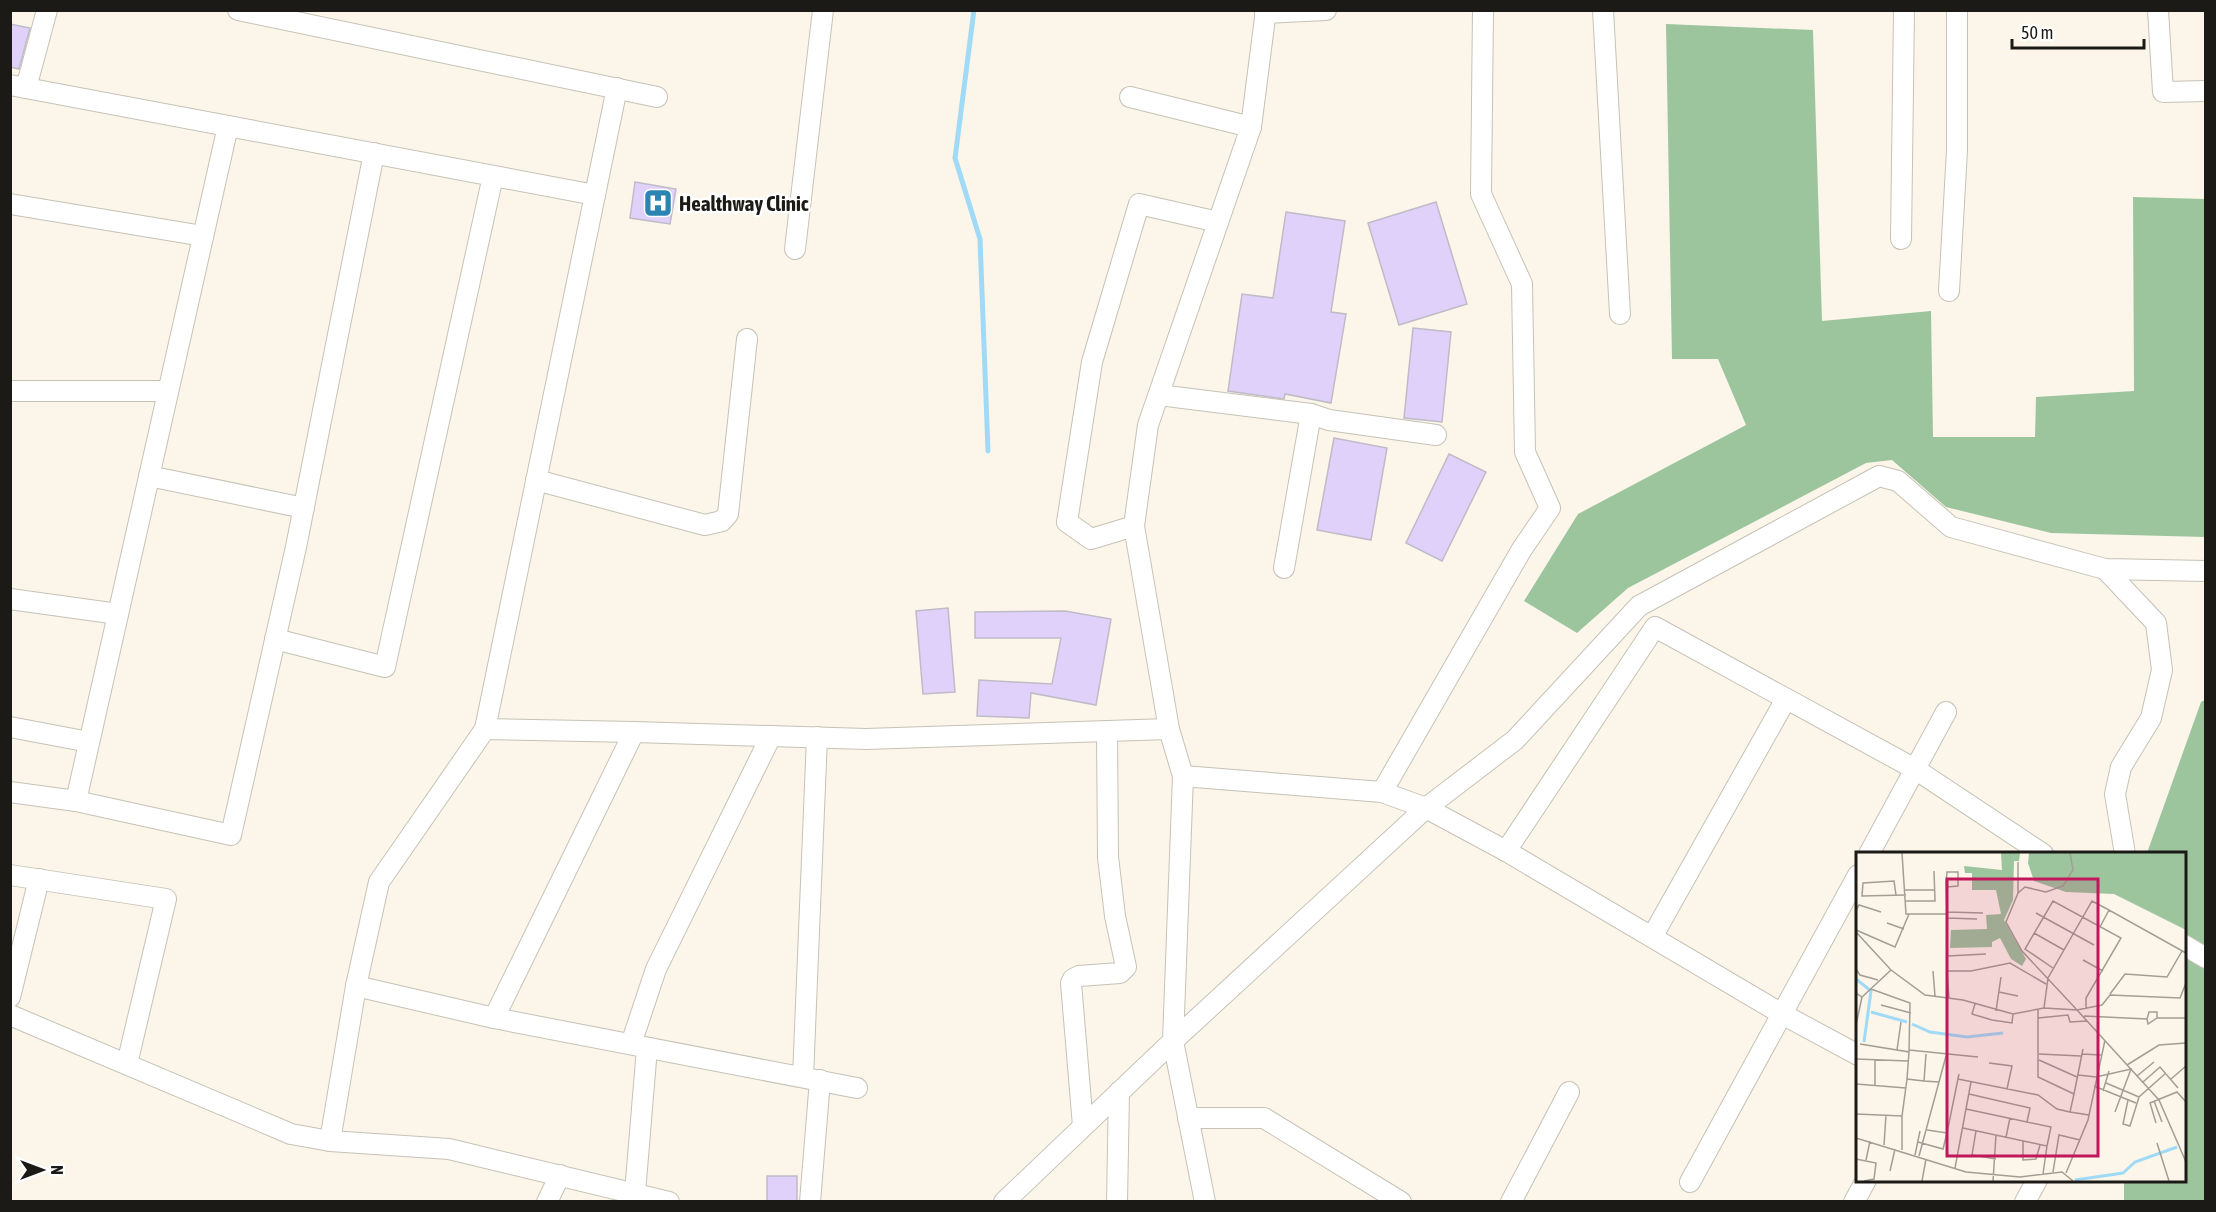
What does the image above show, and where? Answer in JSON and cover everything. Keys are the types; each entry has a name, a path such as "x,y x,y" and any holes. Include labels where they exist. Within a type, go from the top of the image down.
{"street":[{"path":"47,10 18,87 595,195"},
{"path":"238,10 657,97"},
{"path":"795,249 823,10"},
{"path":"1204,1202 1173,1041 1182,776 1169,729 1134,526 1148,425 1251,127 1265,12 1326,10"},
{"path":"1382,792 1522,549 1550,508 1525,452 1522,284 1481,194 1483,10"},
{"path":"1603,10 1620,315"},
{"path":"1901,239 1904,10"},
{"path":"1949,291 1957,150 1957,10"},
{"path":"2158,10 2163,92 2205,91"},
{"path":"330,1141 356,986 379,882 485,729 617,88"},
{"path":"1130,97 1251,127"},
{"path":"76,801 228,126"},
{"path":"10,792 76,801 231,834 304,508 374,153"},
{"path":"275,639 385,667 493,176"},
{"path":"10,204 203,236"},
{"path":"1134,526 1091,539 1067,522 1092,362 1139,204 1218,222"},
{"path":"537,480 705,525 722,521 728,514 747,339"},
{"path":"10,391 168,391"},
{"path":"1158,395 1311,414 1329,420 1436,435"},
{"path":"1284,568 1311,414"},
{"path":"149,476 304,508"},
{"path":"1004,1202 1173,1041 1426,808 1515,740 1639,606 1879,476 1899,482 1951,527 2105,569 2205,571"},
{"path":"2105,569 2156,623 2162,670 2151,718 2121,767 2115,794 2125,852"},
{"path":"10,599 118,614"},
{"path":"1506,851 1655,627 1915,769 2040,852"},
{"path":"1652,937 1786,699"},
{"path":"1870,852 1946,712"},
{"path":"10,727 89,742"},
{"path":"485,729 866,739 1169,729"},
{"path":"1083,1126 1071,983 1073,978 1079,976 1120,973 1126,967 1115,916 1108,857 1107,731"},
{"path":"494,1018 634,732"},
{"path":"637,1197 639,1046 656,969 771,736"},
{"path":"810,1202 817,737"},
{"path":"1182,776 1382,792 1426,808 1506,851 1782,1014 1856,1054"},
{"path":"10,875 166,899 127,1064"},
{"path":"1690,1182 1856,877"},
{"path":"10,997 39,879"},
{"path":"2186,946 2205,958"},
{"path":"356,986 494,1018 857,1088"},
{"path":"10,1015 291,1134 330,1141 449,1149 560,1175 637,1197 669,1202"},
{"path":"1117,1202 1119,1092"},
{"path":"1511,1202 1569,1092"},
{"path":"1188,1118 1264,1118 1401,1202"},
{"path":"547,1202 560,1175"},
{"path":"1854,1202 1865,1182"},
{"path":"2025,1202 2036,1182"}],"green space":[{"path":"1666,24 1813,30 1822,321 1931,311 1933,437 2035,437 2036,397 2134,391 2133,197 2205,199 2205,537 2051,533 1946,507 1892,460 1866,463 1628,588 1577,633 1524,601 1578,514 1746,425 1718,359 1672,359"},
{"path":"2205,700 2205,1201 2124,1201 2124,1182 2186,1182 2186,852 2147,852 2201,702"}],"building":[{"path":"10,24 30,28 19,69 10,67"},
{"path":"635,182 676,189 670,224 630,218"},
{"path":"1436,202 1467,304 1399,325 1368,223"},
{"path":"1286,212 1345,221 1331,312 1346,314 1331,403 1285,394 1284,399 1228,391 1242,294 1273,298"},
{"path":"1413,328 1451,332 1442,422 1404,418"},
{"path":"1334,438 1387,448 1371,540 1317,530"},
{"path":"1449,454 1486,472 1442,561 1406,543"},
{"path":"948,608 955,692 923,694 916,611"},
{"path":"1065,611 1111,619 1096,705 1031,693 1029,718 977,716 979,680 1052,684 1061,638 975,638 975,612"},
{"path":"767,1176 797,1176 797,1201 767,1201"}],"waterway":[{"path":"974,10 955,158 980,239 988,451"}],"place":[{"name":"Healthway Clinic","path":"658,203"}]}
